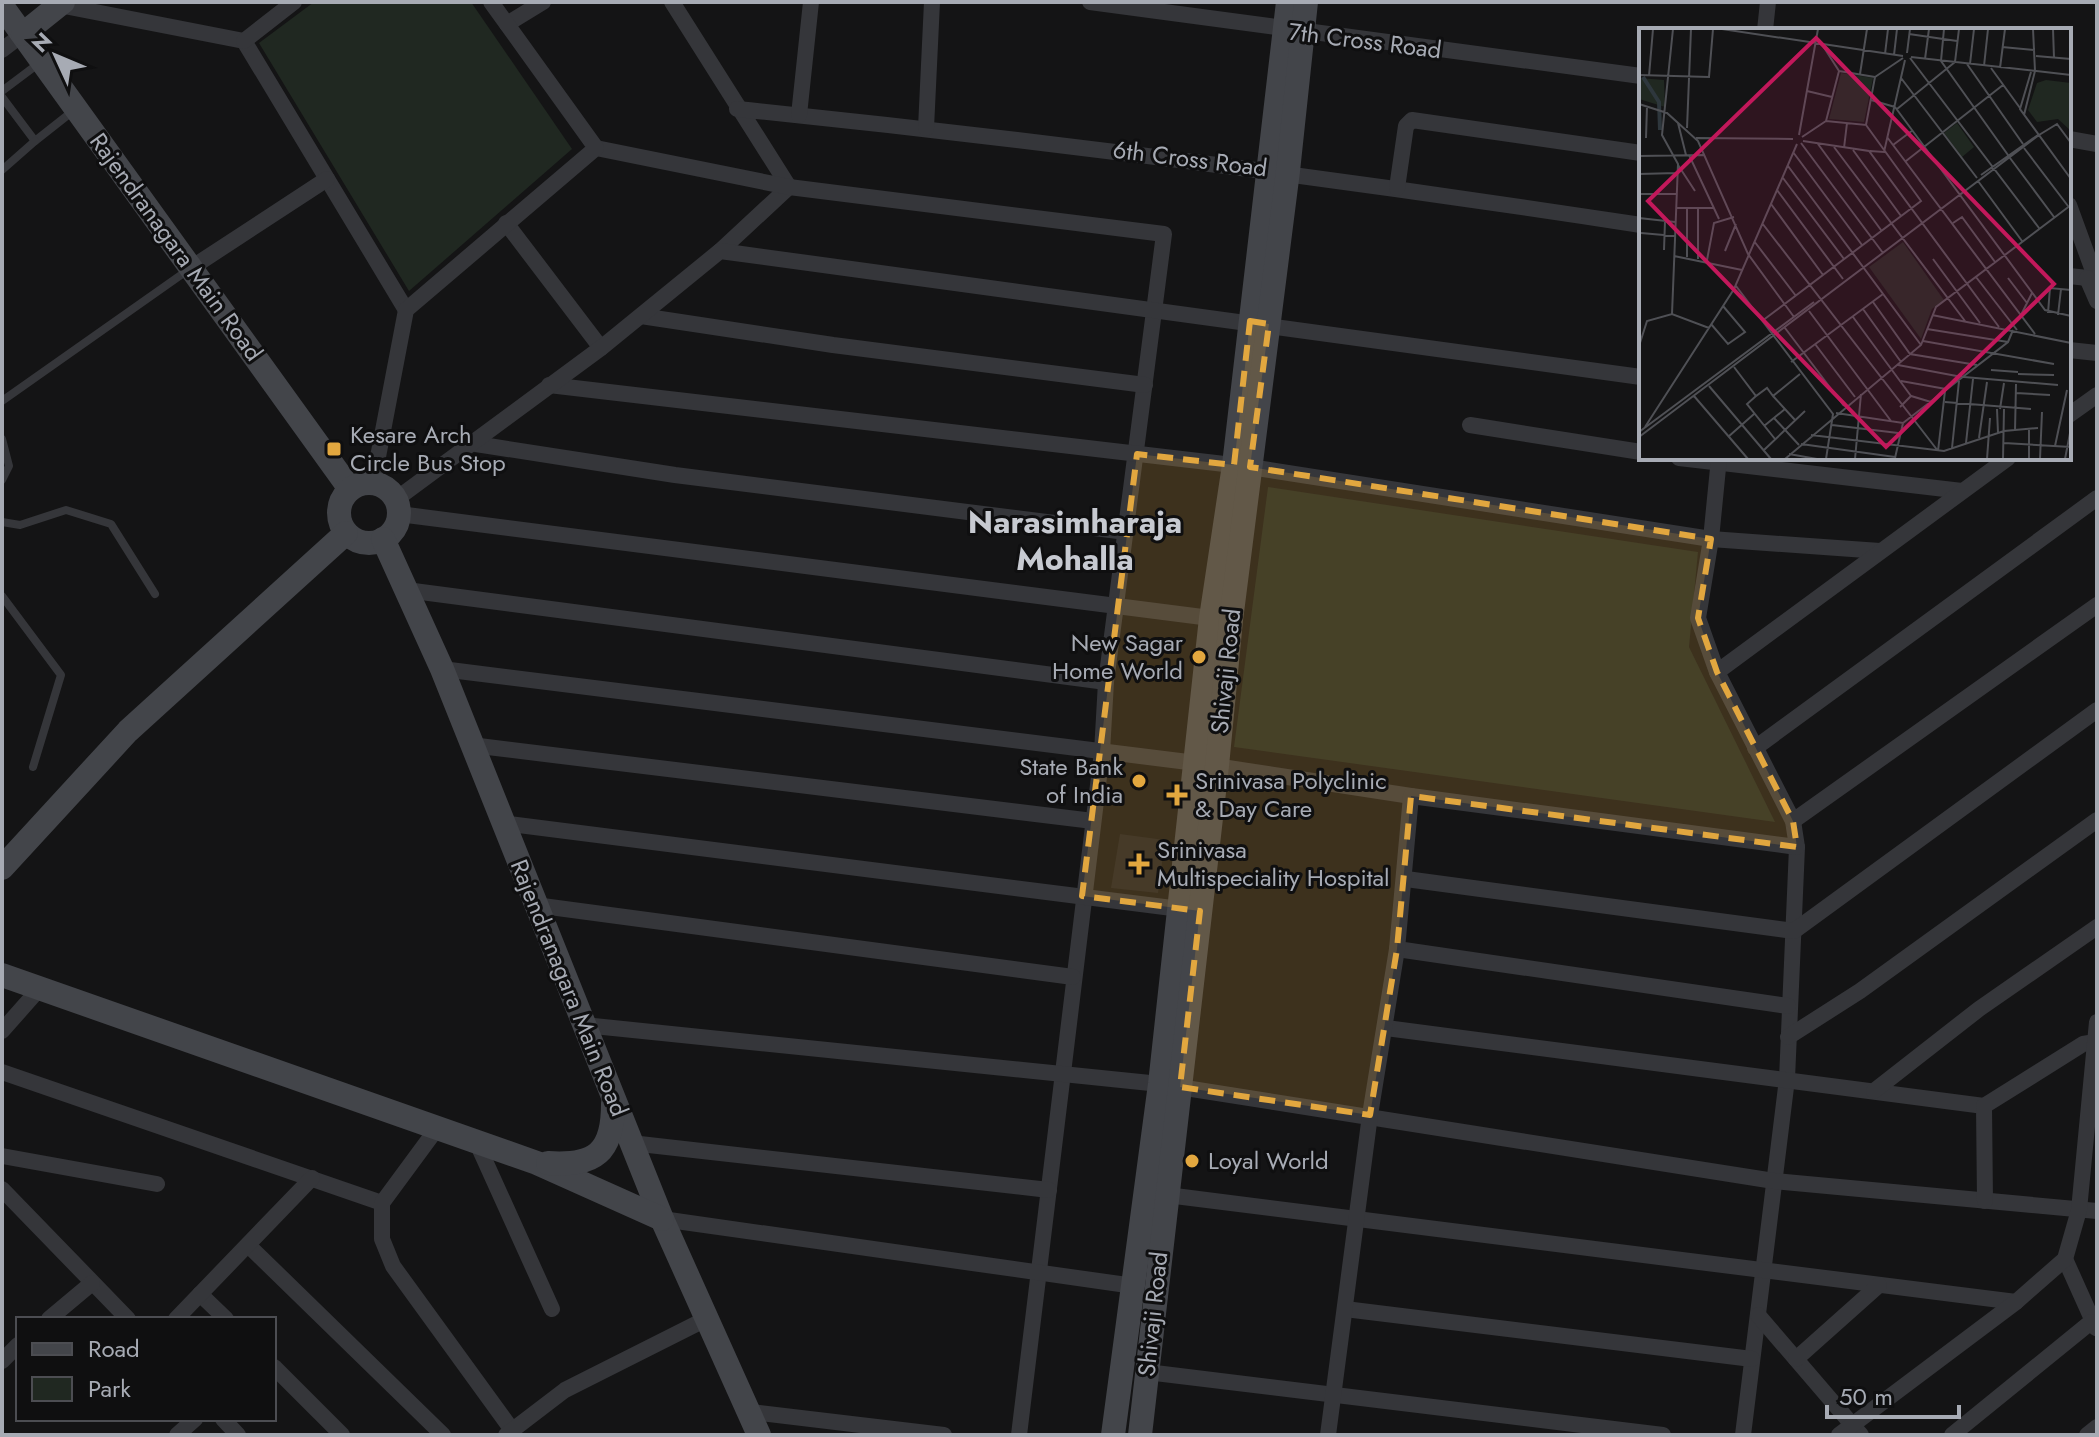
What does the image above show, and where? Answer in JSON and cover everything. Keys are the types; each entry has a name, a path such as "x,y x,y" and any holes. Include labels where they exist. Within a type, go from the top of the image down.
{"street":[{"path":"244,41 294,2"},
{"path":"491,2 596,148 789,187 1164,234 1106,682 1102,752 1082,896 1019,1435"},
{"path":"507,24 543,2"},
{"path":"672,2 789,187"},
{"path":"799,115 811,2"},
{"path":"926,128 932,2"},
{"name":"7th Cross Road","path":"1090,2 1639,76"},
{"path":"1288,2 1293,31"},
{"name":"Shivaji Road","path":"1140,1435 1167,1195 1170,1086 1221,619 1260,323 1293,31 1306,2"},
{"path":"1765,28 1768,2"},
{"path":"2,50 61,3 244,41 406,310"},
{"name":"Rajendranagara Main Road","path":"2,6 191,268 362,486"},
{"name":"6th Cross Road","path":"737,109 1278,170 1639,225"},
{"path":"1397,188 1406,126 1412,120 1639,153"},
{"path":"2071,139 2097,144"},
{"path":"362,486 406,310 596,148"},
{"path":"191,268 327,179"},
{"path":"397,507 641,316 720,251 789,187"},
{"path":"2071,211 2097,301"},
{"path":"506,223 601,348"},
{"path":"720,251 1639,377"},
{"path":"2071,276 2093,279"},
{"path":"641,316 833,345 1145,385"},
{"path":"2071,350 2097,353"},
{"path":"549,385 1242,466 1711,539 1880,551"},
{"path":"2071,414 2097,395"},
{"path":"1470,425 1639,452"},
{"path":"476,444 691,477 1126,532"},
{"path":"1717,672 2005,460"},
{"path":"1743,1435 1787,1079 1797,847 1793,821 1717,672 1698,618 1711,539 1719,461 1962,491"},
{"path":"362,486 387,489 397,507 396,524 383,539 363,542 346,533 339,515 344,496 362,486"},
{"path":"1755,748 2097,498"},
{"path":"397,507 1221,619"},
{"path":"2,868 128,731 346,533"},
{"name":"Rajendranagara Main Road","path":"383,539 442,669 662,1219 755,1423"},
{"path":"406,590 1106,682"},
{"path":"1793,821 2097,605"},
{"path":"442,669 1207,764 1411,796 1797,847"},
{"path":"1406,879 1794,931 2097,710"},
{"path":"471,745 1093,821"},
{"path":"1113,1435 1134,1286 1170,1086 1180,909 1207,764"},
{"path":"1328,1435 1370,1115 1397,949 1406,879 1411,796"},
{"path":"1788,1037 1860,991 2097,820"},
{"path":"502,823 1180,909"},
{"path":"535,905 1073,977"},
{"path":"1874,1091 1979,1009 2097,927"},
{"path":"1397,949 1788,1006"},
{"path":"2,975 537,1163 662,1219 1038,1275 1134,1286"},
{"path":"2,1031 40,988"},
{"path":"1758,1315 1851,1432 2016,1302 2065,1259 2079,1210 2097,1022"},
{"path":"584,1025 1170,1086 1370,1115 1774,1181 2097,1211"},
{"path":"1386,1028 1984,1106 2083,1044 2095,1042"},
{"path":"2,1072 382,1203"},
{"path":"537,1163 573,1165 593,1157 608,1144 613,1127 613,1098"},
{"path":"1984,1106 1985,1201"},
{"path":"438,1127 382,1203 382,1239 393,1266 509,1433 565,1390 708,1318"},
{"path":"476,1141 552,1309"},
{"path":"631,1143 1049,1190"},
{"path":"2,1156 157,1184"},
{"path":"178,1317 312,1178"},
{"path":"3,1191 126,1317"},
{"path":"1167,1195 2016,1302"},
{"path":"248,1245 443,1435"},
{"path":"1952,1435 2094,1326 2065,1259"},
{"path":"51,1317 92,1283"},
{"path":"1796,1359 1879,1285"},
{"path":"200,1294 224,1317"},
{"path":"1345,1309 1752,1359"},
{"path":"276,1369 342,1435"},
{"path":"1147,1372 1663,1435"},
{"path":"177,1435 193,1421"},
{"path":"755,1423 944,1435"},
{"path":"2087,1435 2097,1427"}],"lane":[{"path":"35,141 2,94 42,61"},
{"path":"2,170 76,108"},
{"path":"2,401 191,268"},
{"path":"2,439 9,466 2,480"},
{"path":"2,522 20,525 66,510 111,524 155,594"},
{"path":"2,596 61,675 33,767"}],"highlighted area":[{"path":"1250,321 1269,324 1250,467 1711,539 1698,618 1717,672 1793,821 1797,847 1411,796 1397,949 1370,1115 1180,1087 1200,911 1082,896 1137,454 1234,465"}],"shaded area":[{"name":"Srinivasa Multispeciality Hospital","path":"1120,834 1165,840 1158,893 1111,888"}],"green space":[{"path":"314,2 471,2 572,149 409,291 259,43"},
{"path":"1268,487 1698,552 1689,647 1775,822 1234,747"}],"place":[{"name":"Kesare Arch Circle Bus Stop","path":"334,449"},
{"name":"New Sagar Home World","path":"1199,657"},
{"name":"State Bank of India","path":"1139,781"},
{"name":"Srinivasa Polyclinic & Day Care","path":"1177,795"},
{"name":"Srinivasa Multispeciality Hospital","path":"1139,864"},
{"name":"Loyal World","path":"1192,1161"}],"district":[{"name":"Narasimharaja Mohalla","path":"1075,540"}]}
